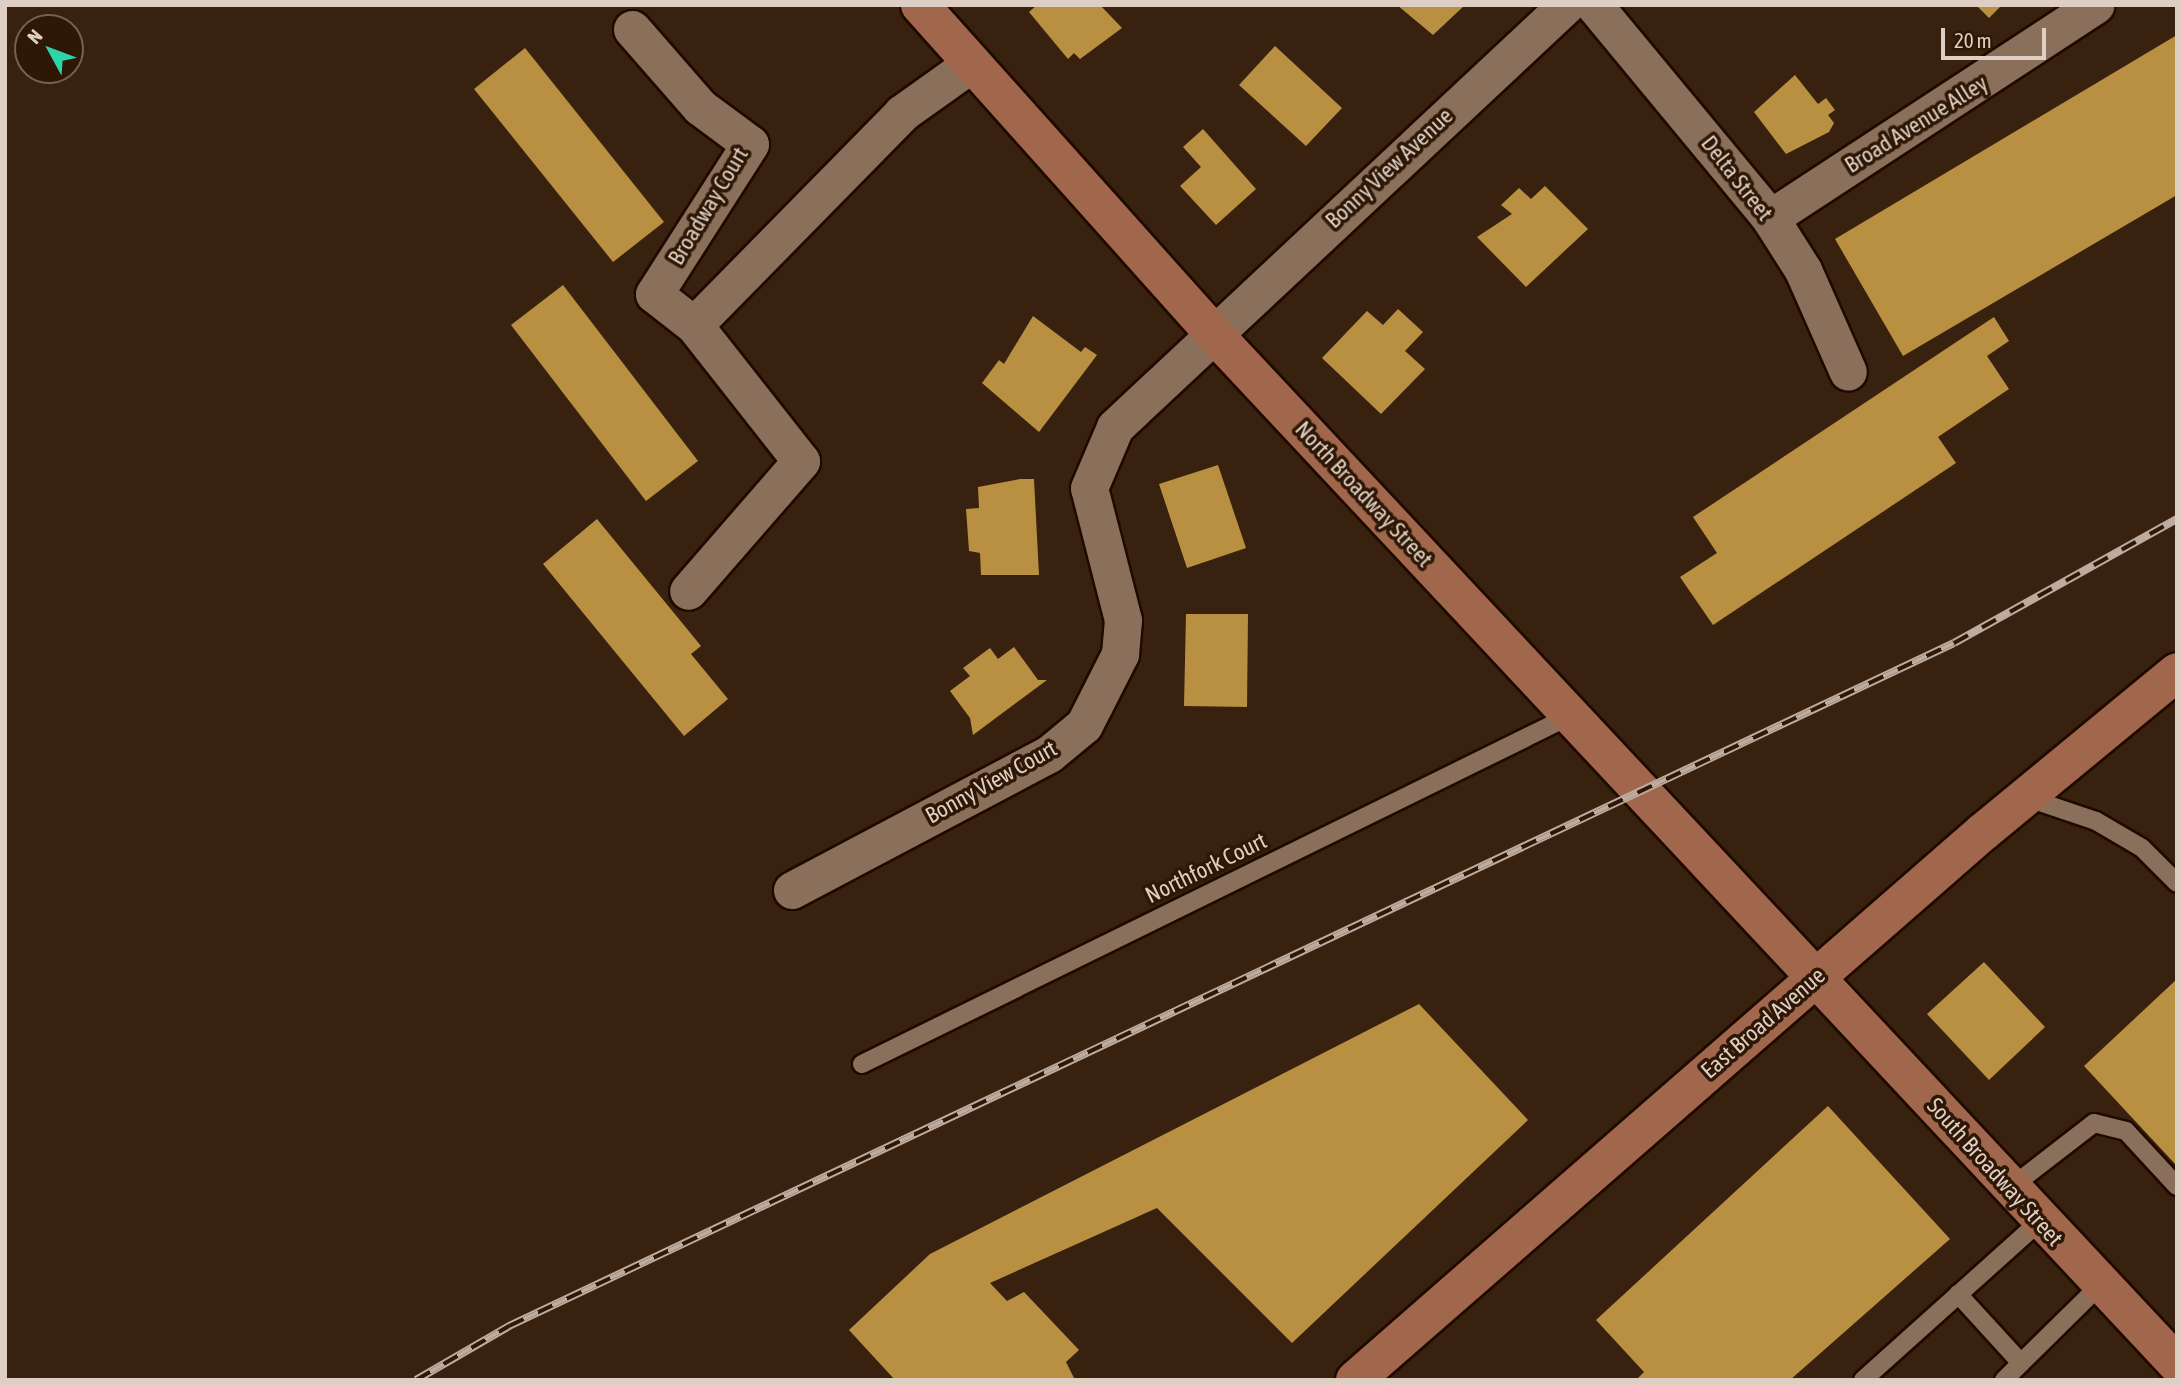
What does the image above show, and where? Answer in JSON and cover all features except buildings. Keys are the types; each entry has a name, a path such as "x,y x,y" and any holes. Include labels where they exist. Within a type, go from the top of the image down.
{"main road":[{"name":"North Broadway Street","path":"920,5 1211,331 1815,977"},
{"name":"East Broad Avenue","path":"1356,1380 1815,977 2025,797 2177,672"},
{"name":"South Broadway Street","path":"1815,977 2040,1221 2177,1364"}],"street":[{"name":"Bonny View Avenue","path":"1211,331 1566,5"},
{"name":"Delta Street","path":"1594,5 1770,218 1803,270 1848,372"},
{"name":"Broad Avenue Alley","path":"1770,218 2095,5"},
{"name":"Broadway Court","path":"632,29 700,107 750,144 654,294 694,325 801,461 688,591"},
{"path":"694,325 902,113 972,63"},
{"name":"Bonny View Court","path":"792,890 1049,754 1084,725 1120,654 1123,620 1089,488 1097,458 1115,427 1211,331"}],"lane":[{"name":"Northfork Court","path":"862,1064 1572,715"},
{"path":"2025,797 2096,821 2142,848 2177,883"},
{"path":"2010,1188 2094,1123 2126,1131 2177,1186"},
{"path":"1863,1380 2040,1221"},
{"path":"2004,1380 2100,1285"},
{"path":"1958,1294 2021,1363"}],"railway":[{"path":"416,1380 509,1326 1954,643 2177,519"}]}
